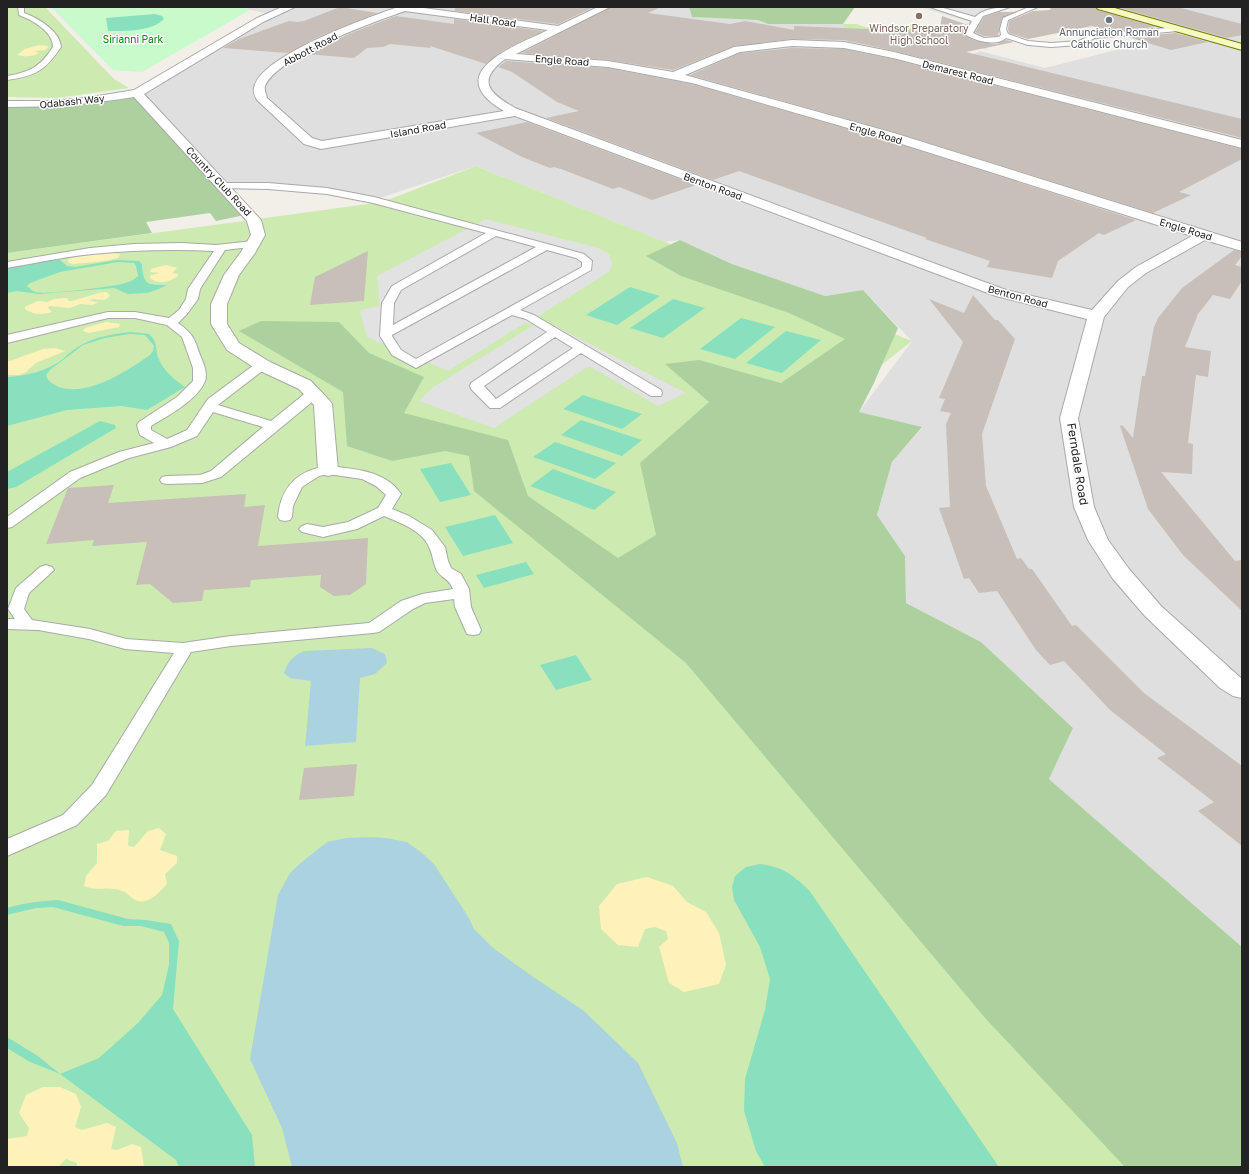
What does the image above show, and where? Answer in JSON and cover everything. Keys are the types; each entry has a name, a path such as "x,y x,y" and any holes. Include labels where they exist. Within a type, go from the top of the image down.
{"street":[{"path":"137,92 260,20 290,7"},
{"name":"Benton Road","path":"605,7 503,56 493,63 486,70 483,78 484,86 490,95 502,106 516,112 1001,293 1096,316"},
{"path":"1100,7 1242,47"},
{"name":"Hall Road","path":"405,8 559,29"},
{"name":"Abbott Road","path":"321,145 308,141 263,100 260,94 260,86 264,79 275,69 304,50 351,28 405,8"},
{"name":"Demarest Road","path":"674,76 743,48 798,43 844,45 894,55 1242,144"},
{"name":"Engle Road","path":"503,56 608,64 674,76 890,136 1242,247"},
{"name":"Odabash Way","path":"7,104 50,104 86,101 137,92"},
{"name":"Country Club Road","path":"137,92 254,220 258,235 232,275 219,304 219,324 233,346 262,365 306,385 323,404 328,470"},
{"name":"Island Road","path":"321,145 516,112"},
{"name":"Ferndale Road","path":"1203,235 1141,270 1123,284 1096,316 1070,418 1084,507 1098,540 1121,574 1153,611 1229,682 1242,690"}],"lane":[{"path":"7,78 25,76 37,71 57,47 57,44 43,24 38,20 21,14 21,7"},
{"path":"933,7 976,20"},
{"path":"1005,35 1001,39 994,41 975,38 970,34 976,20 981,15 1007,7"},
{"path":"1036,7 1005,19 1003,29 1005,35 1014,39 1051,45 1080,43 1087,41 1088,38 1179,29"},
{"path":"223,186 268,186 327,191 374,200 580,256 587,261 587,268 416,364 396,352 386,336 388,303 396,288 494,233"},
{"path":"7,265 90,251 134,247 222,247 253,244"},
{"path":"171,323 183,312 192,299 194,289 222,247"},
{"path":"386,333 545,247"},
{"path":"510,311 530,317 656,394"},
{"path":"7,339 108,315 135,315 159,319 171,323 187,335 199,368 199,381 187,395 144,426 145,432 166,444"},
{"path":"555,332 476,386 494,405 581,348"},
{"path":"7,524 75,475 124,455 166,444 192,433 201,422 211,404 262,365"},
{"path":"167,480 202,479 216,474 313,394"},
{"path":"187,395 273,426"},
{"path":"285,517 286,506 296,485 315,472 328,470 365,475 381,483 394,494 383,511 352,526 323,532 307,529"},
{"path":"383,511 404,519 427,533 437,547 440,561 445,571 455,577 462,593 463,607 473,630"},
{"path":"27,624 16,609 22,592 46,570"},
{"path":"7,624 38,625 90,634 125,644 185,648 231,641 373,628 407,605 422,599 462,593"},
{"path":"7,848 70,820 99,790 185,648"}],"path":[{"path":"932,28 927,29 943,43"}],"shaded area":[{"path":"246,7 689,7 692,17 758,20 768,24 843,24 849,47 888,58 894,55 942,68 980,51 1045,68 1167,37 1197,34 1242,47 1242,947 1049,779 1073,728 981,642 906,603 905,556 877,515 892,462 922,428 859,412 912,341 863,290 825,296 732,264 680,240 665,242 476,166 374,200 327,191 223,186 137,93 270,14 250,10"},
{"path":"920,7 1013,7 997,13 997,36 986,50 936,29 966,24 969,22"},
{"path":"1102,7 1242,7 1242,46"},
{"path":"486,219 598,248 609,254 612,263 610,271 537,317 686,393 658,406 589,366 494,428 419,401 432,388 534,325 525,323 448,371 367,337 360,310 380,306 377,276"}],"green space":[{"path":"7,7 45,7 114,79 129,88 57,98 7,97"},
{"name":"Sirianni Park","path":"51,7 246,7 250,10 142,72 113,70"},
{"path":"689,7 855,7 843,24 768,24 758,20 692,17"},
{"path":"155,14 162,16 164,19 159,23 145,29 108,31 106,18"},
{"path":"843,24 856,24 882,32 916,26 931,34 884,47 848,42"},
{"path":"137,93 245,215 216,221 210,213 146,222 152,233 7,253 7,104 50,104"},
{"path":"476,166 912,341 650,547 1242,1140 1242,1167 7,1167 7,253 382,202"},
{"path":"680,240 732,264 825,296 863,290 898,328 873,385 859,412 922,427 892,462 877,515 905,556 906,603 981,642 1073,728 1049,779 1242,947 1242,1167 1125,1167 986,1019 686,663 474,491 469,456 445,451 392,461 347,446 343,392 239,331 261,321 339,322 369,353 424,377 404,413 508,440 528,496 618,558 656,535 640,463 709,402 665,364 699,360 781,383 845,339 789,313 681,276 646,256"},
{"path":"59,259 67,266 75,267 117,260 139,261 142,264 145,280 147,282 155,285 167,285 147,293 128,294 114,288 39,294 17,291 7,293 7,268","holes":["118,262 134,263 138,276 127,283 118,285 41,293 34,292 27,286 30,283 60,272"]},
{"path":"630,287 660,296 617,325 586,315"},
{"path":"673,299 705,308 663,338 630,328"},
{"path":"741,318 775,327 735,359 700,349"},
{"path":"786,331 821,340 782,373 746,363"},
{"path":"131,332 149,334 152,337 155,342 160,362 173,378 185,387 147,410 121,406 67,410 7,426 7,377 29,374 50,367 75,349 89,341","holes":["130,334 145,335 154,346 150,355 107,381 82,388 70,389 57,386 51,382 46,375 50,370 83,345 105,338"]},
{"path":"583,395 642,414 622,429 563,409"},
{"path":"581,420 642,440 622,456 561,435"},
{"path":"100,421 115,425 116,428 16,487 7,489 7,472"},
{"path":"555,442 616,463 595,479 533,457"},
{"path":"451,463 471,495 440,502 420,469"},
{"path":"553,469 616,492 594,510 530,486"},
{"path":"495,515 513,543 463,556 445,527"},
{"path":"526,562 534,574 484,588 476,575"},
{"path":"576,655 592,680 556,690 540,665"},
{"path":"760,864 787,872 809,890 999,1167 765,1167 756,1151 744,1111 745,1079 765,1010 770,979 760,947 734,900 732,887 735,876 746,867"},
{"path":"58,900 128,919 171,924 179,941 173,1009 252,1135 255,1167 179,1167 176,1160 60,1074 99,1058 138,1023 162,995 169,965 169,943 164,932 141,926 123,926 53,907 36,908 7,915 7,908 32,902"},
{"path":"7,1037 38,1056 60,1074 30,1062 7,1048"}],"sand":[{"path":"39,45 49,46 45,50 34,51 39,53 31,56 17,55 25,49"},
{"path":"105,252 120,254 119,257 104,261 74,264 69,263 67,260 76,257"},
{"path":"166,265 177,268 172,273 178,274 178,276 164,282 150,278 151,275 160,273 150,272 151,269"},
{"path":"102,292 107,292 110,296 104,300 92,299 90,301 99,302 92,305 80,304 70,308 49,306 48,308 52,312 46,314 35,313 25,309 25,307 37,301 47,302 54,299 67,298 69,301 72,301"},
{"path":"106,322 120,324 119,327 89,333 83,331 85,328"},
{"path":"55,348 65,351 36,363 26,372 19,375 7,375 7,362 43,349"},
{"path":"159,828 166,834 160,850 177,856 177,863 165,874 167,884 155,896 146,901 141,901 136,900 120,890 84,886 86,876 97,863 97,844 108,841 116,831 129,830 128,846 134,847 148,831"},
{"path":"647,877 673,886 687,902 706,912 719,933 726,965 719,984 684,992 669,983 659,947 668,939 666,931 655,927 645,929 638,947 618,945 601,929 599,906 617,884"},
{"path":"43,1087 60,1087 76,1094 81,1107 75,1127 82,1130 107,1123 116,1127 111,1149 117,1150 132,1144 141,1147 144,1167 77,1167 77,1163 66,1159 58,1167 7,1167 7,1139 27,1136 29,1128 19,1113 26,1095"}],"water":[{"path":"372,648 385,654 387,663 375,674 360,678 356,742 305,746 311,681 290,678 284,673 289,662 304,651"},
{"path":"371,837 407,842 422,853 434,864 469,918 474,929 492,947 584,1011 638,1063 677,1143 683,1167 292,1167 282,1128 250,1059 278,895 290,873 327,842 346,838"}],"building":[{"path":"340,7 377,13 316,38 288,53 223,48 239,39 289,21 304,21"},
{"path":"455,7 594,7 558,24 455,11"},
{"path":"611,7 661,7 648,13 730,24 745,21 794,30 794,26 939,32 942,16 968,25 964,34 973,40 991,44 997,44 1006,40 1014,42 966,52 1242,119 1242,138 894,51 844,40 792,39 734,46 673,70 608,60 522,53"},
{"path":"1051,7 1094,7 1098,10 1157,27 1110,31 1092,26 1028,39 1009,33 1009,21 1033,11 1050,10"},
{"path":"1117,7 1177,7 1242,24 1242,35 1227,38"},
{"path":"999,12 1014,12 1002,18 998,36 984,36 975,32 984,17"},
{"path":"396,16 454,24 454,19 543,31 502,51 486,64 430,46 431,48 390,44 383,47 367,48 354,58 306,54 351,33"},
{"path":"1176,33 1208,42 1171,50 1128,37"},
{"path":"792,48 844,49 893,59 1242,149 1242,159 1179,192 1191,195 1153,213 894,132 690,75 740,53"},
{"path":"506,61 608,68 692,84 886,140 1136,220 1104,235 1099,233 1058,261 1052,278 987,267 990,261 925,239 927,238 739,171 713,180 546,118 579,111 557,102 512,72 498,67"},
{"path":"527,122 696,185 652,200 619,187 613,189 561,169 554,167 550,168 522,157 476,133"},
{"path":"1234,250 1242,252 1242,256 1235,265 1242,267 1242,281 1230,299 1213,295 1198,314 1185,347 1211,351 1208,377 1196,375 1188,443 1193,444 1192,474 1161,472 1235,561 1242,560 1242,611 1183,555 1148,509 1120,426 1122,425 1133,438 1142,376 1145,376 1154,327 1158,318 1182,288"},
{"path":"368,251 364,301 310,305 315,277"},
{"path":"973,295 995,320 998,320 1015,339 982,434 986,486 1017,559 1021,558 1029,569 1032,569 1072,626 1076,625 1144,693 1242,766 1242,846 1198,811 1214,802 1157,758 1166,754 1110,710 1064,661 1050,665 1036,650 997,591 979,593 969,578 964,579 939,508 950,507 946,424 951,413 940,411 945,399 939,398 963,342 929,299 964,313"},
{"path":"114,485 108,503 246,494 244,507 265,505 258,546 368,538 366,584 350,595 334,596 320,587 321,575 251,580 250,587 204,590 202,601 173,603 150,584 136,585 147,542 92,546 94,540 46,544 68,488"},
{"path":"357,764 354,796 299,800 304,768"}],"place":[{"name":"Windsor Preparatory High School","path":"919,16"},
{"name":"Annunciation Roman Catholic Church","path":"1109,20"}]}
